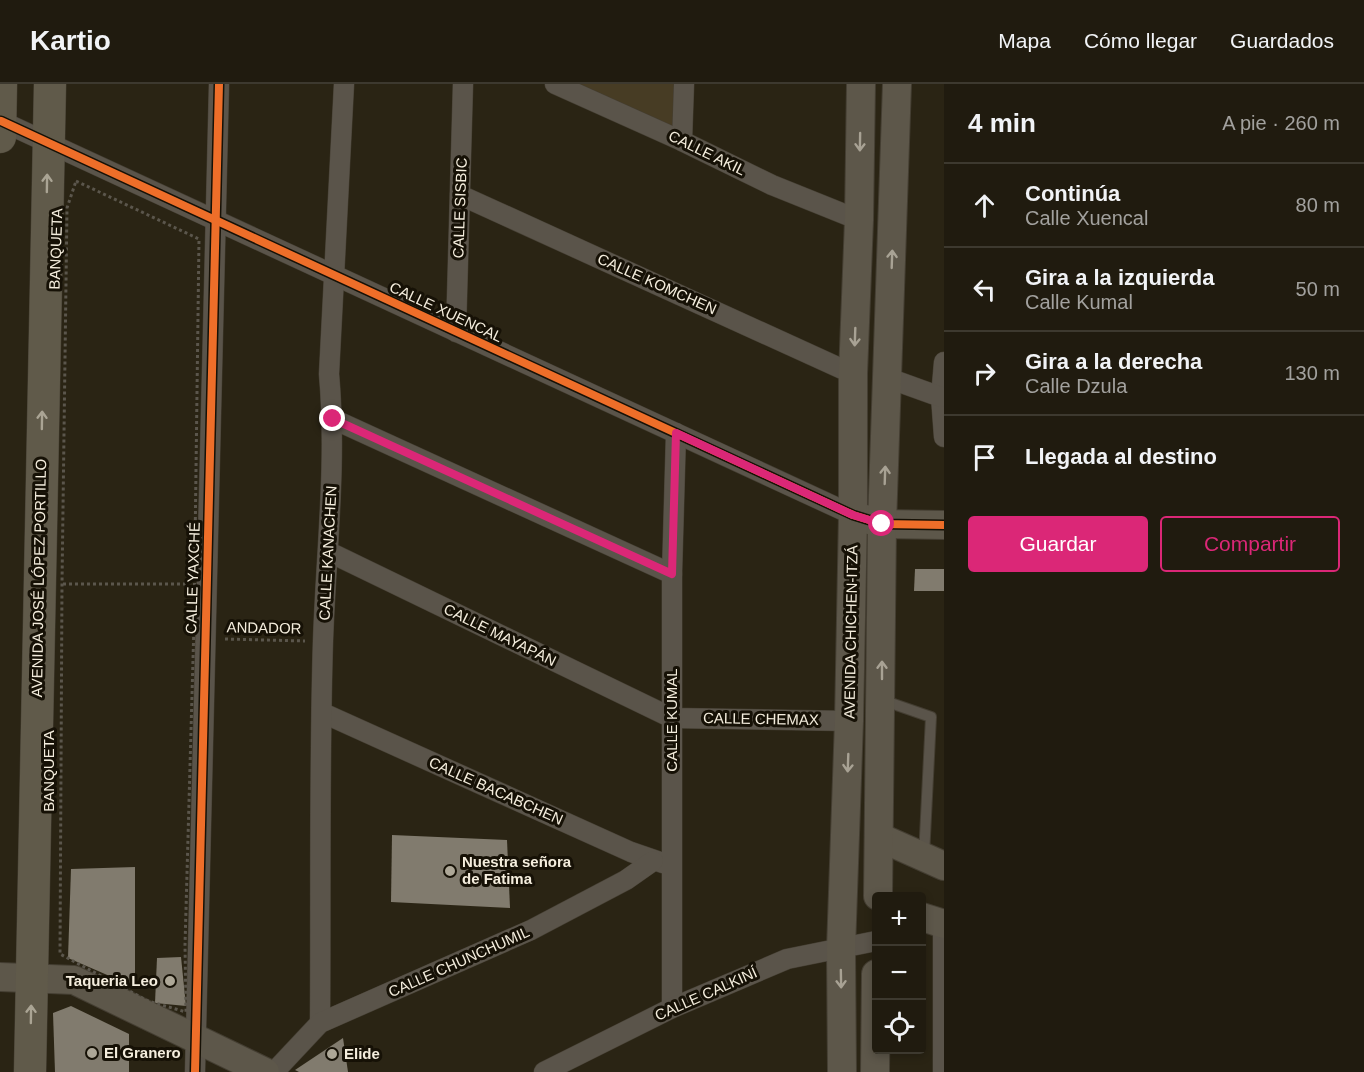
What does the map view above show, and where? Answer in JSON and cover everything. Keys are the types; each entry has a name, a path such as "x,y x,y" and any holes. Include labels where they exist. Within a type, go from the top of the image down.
{"main road":[{"path":"0,137 1,84"},
{"name":"AVENIDA JOSÉ LÓPEZ PORTILLO","path":"30,1072 47,143 50,84"},
{"name":"AVENIDA CHICHEN-ITZÁ","path":"842,1072 841,949 849,721 853,374 861,84"},
{"name":"AVENIDA CHICHEN-ITZÁ","path":"878,892 882,524 897,84"},
{"name":"CALLE XUENCAL","path":"853,515 882,524 944,525"},
{"path":"879,837 934,861"},
{"path":"0,977 74,980 265,1072"},
{"path":"875,1072 876,1000"}],"street":[{"name":"CALLE YAXCHÉ","path":"195,1072 194,1038 219,84"},
{"name":"CALLE KANACHEN","path":"320,1023 323,641 329,552 333,419 329,374 344,84"},
{"name":"CALLE SISBIC","path":"456,332 463,84"},
{"name":"CALLE AKIL","path":"555,84 682,141 772,185 859,220"},
{"path":"682,141 684,84"},
{"name":"CALLE XUENCAL","path":"1,121 853,515"},
{"name":"CALLE KOMCHEN","path":"460,195 853,374"},
{"path":"944,362 941,397 944,437"},
{"path":"888,378 941,397"},
{"path":"333,419 672,574"},
{"name":"CALLE KUMAL","path":"672,1008 662,863 672,718 672,574 676,433"},
{"name":"CALLE MAYAPÁN","path":"329,552 672,718"},
{"name":"CALLE BACABCHEN","path":"323,713 662,863"},
{"name":"CALLE CHEMAX","path":"672,718 849,721"},
{"name":"CALLE CHUNCHUMIL","path":"274,1072 320,1023 531,930 662,863"},
{"path":"936,921 943,1072"},
{"name":"CALLE CALKINÍ","path":"544,1072 672,1008 787,959 872,942"}],"lane":[{"path":"881,700 931,717 934,861"}],"path":[{"path":"62,584 193,584"}],"shaded area":[{"path":"571,84 676,84 673,128"}],"building":[{"path":"915,569 944,569 944,591 914,591"},
{"name":"Nuestra señora de Fatima","path":"392,835 507,840 510,908 391,902"},
{"path":"135,867 135,987 68,958 71,869"},
{"name":"Taqueria Leo","path":"181,957 186,1006 155,1003 157,958"},
{"name":"El Granero","path":"71,1006 129,1034 129,1072 55,1072 53,1013"},
{"name":"Elide","path":"343,1038 348,1072 299,1072 295,1070"}],"cycle path":[{"path":"195,1072 219,84"},
{"path":"1,121 853,515 882,524 944,525"}],"place":[{"name":"Nuestra señora de Fatima","path":"450,871"},
{"name":"Taqueria Leo","path":"170,981"},
{"name":"El Granero","path":"92,1053"},
{"name":"Elide","path":"332,1054"}],"route":[{"path":"333,419 672,574 676,433 853,515 882,524"}]}
